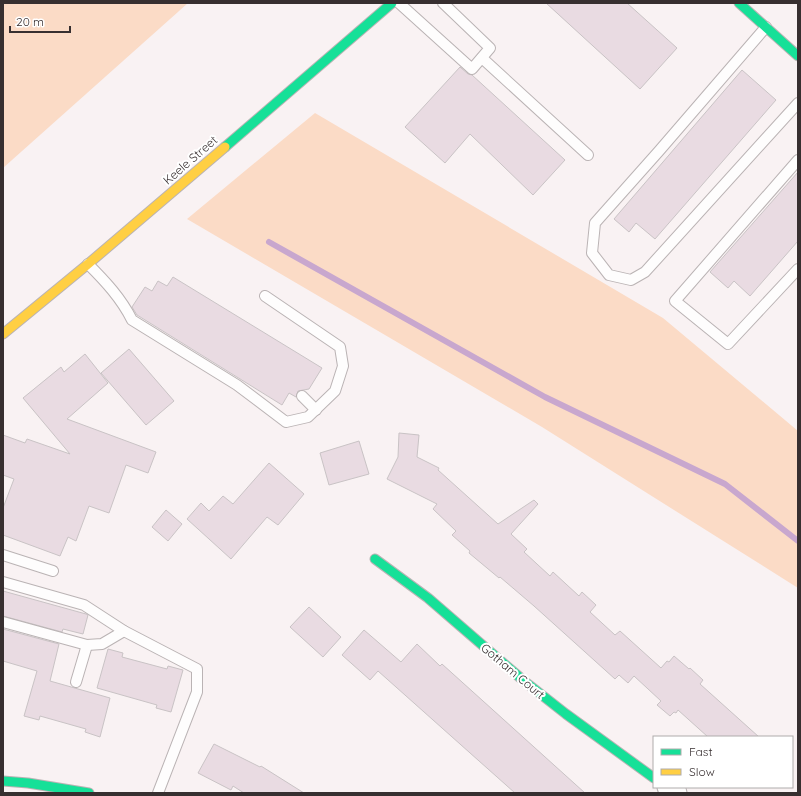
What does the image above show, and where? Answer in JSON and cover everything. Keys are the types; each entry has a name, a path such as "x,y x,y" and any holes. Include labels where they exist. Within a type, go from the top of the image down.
{"street":[{"name":"Keele Street","path":"3,334 88,264 392,3"},
{"path":"739,3 798,56"},
{"name":"Gotham Court","path":"376,559 428,598 524,682 653,777"},
{"path":"3,781 28,783 89,793"}],"lane":[{"path":"399,3 472,69 490,48 443,3"},
{"path":"766,27 595,224 592,253 609,275 631,280 644,272 798,103"},
{"path":"482,58 588,155"},
{"path":"798,160 675,301 728,344 798,269"},
{"path":"88,264 108,284 132,320 237,385 286,422 308,417 335,391 343,366 340,347 265,296"},
{"path":"302,396 316,410"},
{"path":"3,555 53,571"},
{"path":"3,582 84,605 124,631 197,669 197,692 158,793"},
{"path":"3,622 87,645 102,644 124,631"},
{"path":"76,682 87,645"}],"shaded area":[{"path":"3,3 188,3 3,168"},
{"path":"315,113 663,318 798,431 798,588 542,427 187,219"}],"building":[{"path":"546,3 627,3 677,48 640,89"},
{"path":"460,67 468,74 472,75 565,160 533,195 470,134 445,163 405,127"},
{"path":"742,70 776,100 655,239 636,223 629,232 614,219"},
{"path":"798,172 798,241 750,296 734,281 728,288 710,272"},
{"path":"173,277 322,368 309,389 298,391 296,397 289,393 282,405 137,315 132,307 145,287 152,291 158,281 167,286"},
{"path":"129,349 174,401 146,425 101,373"},
{"path":"85,354 108,383 67,419 156,452 148,473 126,465 109,513 89,506 76,541 68,537 60,556 3,535 3,508 14,479 3,475 3,435 25,443 27,439 70,454 23,398 61,367 64,372"},
{"path":"399,433 419,435 417,457 439,468 438,470 498,524 534,500 538,504 511,534 527,549 524,552 550,576 553,572 579,596 582,592 596,605 590,612 615,635 620,631 661,668 674,656 689,669 690,668 703,680 700,684 758,736 707,736 678,710 670,716 657,705 661,701 634,676 628,683 619,675 615,679 534,606 469,553 470,551 452,535 456,531 433,509 437,504 387,479 398,457"},
{"path":"359,441 369,474 329,485 320,453"},
{"path":"269,463 304,494 278,525 267,517 231,559 187,519 201,503 209,511 223,496 233,504"},
{"path":"166,510 182,524 168,541 152,527"},
{"path":"3,591 88,615 83,634 63,629 62,632 3,616"},
{"path":"309,607 341,637 323,657 290,627"},
{"path":"3,629 59,644 50,681 110,698 100,737 85,732 86,729 40,716 39,720 24,716 37,671 3,661"},
{"path":"364,630 401,662 417,644 440,666 442,664 585,793 515,793 378,671 370,680 342,655"},
{"path":"108,649 123,653 122,657 167,669 168,666 183,670 171,712 156,708 157,705 97,688"},
{"path":"214,744 260,767 261,766 304,793 244,793 233,786 231,790 198,773"}],"waterway":[{"path":"269,242 545,397 725,484 798,541"}],"traffic: fast":[{"path":"225,147 392,3"},
{"path":"739,3 798,56"},
{"path":"375,559 428,598 524,681 566,714 653,777"},
{"path":"3,781 28,783 89,793"}],"traffic: slow":[{"path":"3,334 88,264 225,147"}]}
